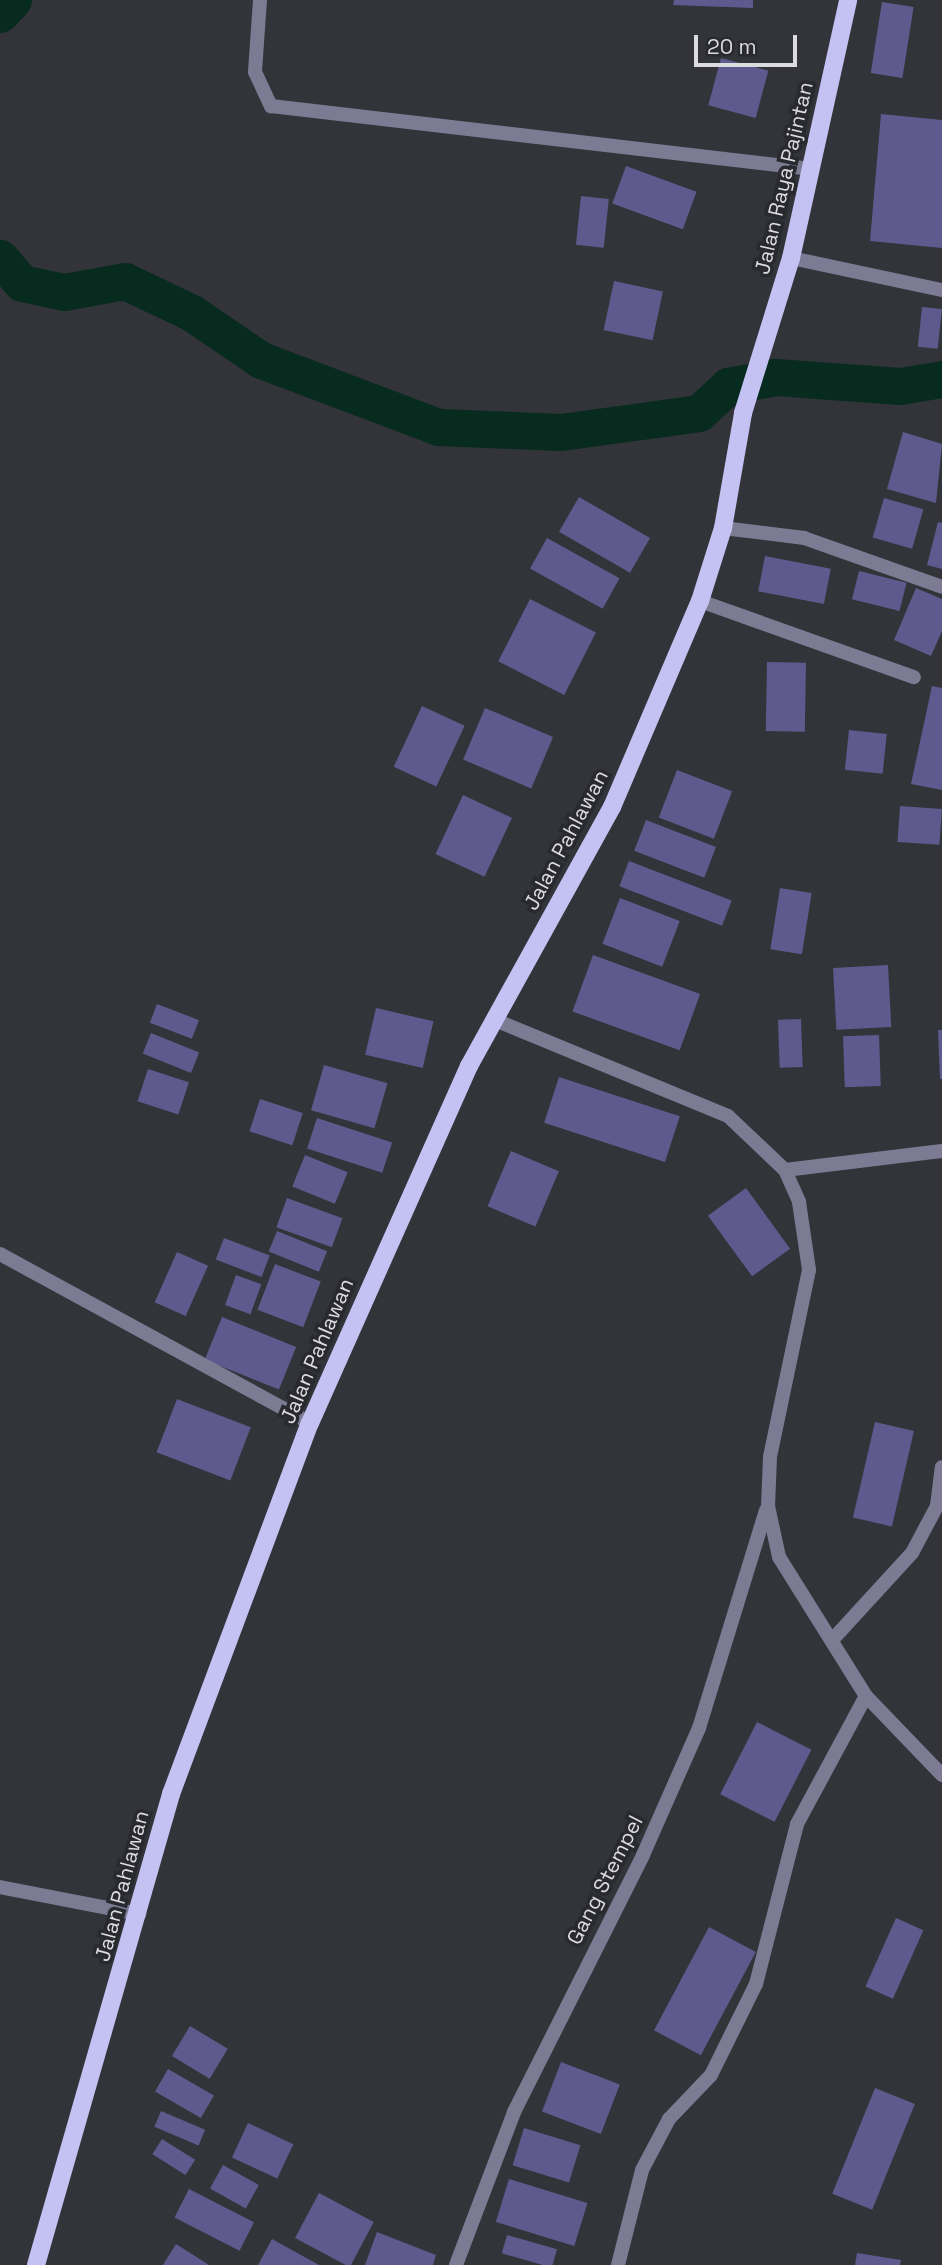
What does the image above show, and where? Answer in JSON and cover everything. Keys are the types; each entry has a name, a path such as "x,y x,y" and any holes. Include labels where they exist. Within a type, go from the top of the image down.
{"main road":[{"name":"Jalan Raya Pajintan","path":"728,492 743,413 791,258 848,0"},
{"name":"Jalan Pahlawan","path":"36,2265 139,1914 171,1794 310,1423 495,1020 612,807 700,601 723,528 728,492"}],"street":[{"path":"260,0 255,72 271,106 811,169"},
{"path":"791,258 942,290"},
{"path":"723,528 804,538 942,587"},
{"path":"700,601 914,677"},
{"path":"495,1020 728,1116 785,1170 799,1202 809,1270 769,1457 768,1506 779,1558 834,1638 866,1696 942,1775"},
{"path":"785,1170 942,1151"},
{"path":"3,1255 25,1264 191,1363 310,1423"},
{"path":"834,1638 912,1553 937,1506 942,1467"},
{"name":"Gang Stempel","path":"456,2265 514,2112 643,1855 699,1728 768,1506"},
{"path":"618,2265 642,2170 669,2119 710,2075 756,1984 797,1824 866,1696"},
{"path":"0,1887 139,1914"}],"building":[{"path":"674,0 753,0 753,8 673,5"},
{"path":"882,2 914,7 902,78 871,73"},
{"path":"721,58 768,71 756,118 708,105"},
{"path":"881,114 942,120 942,248 870,241"},
{"path":"626,166 696,192 683,229 612,204"},
{"path":"581,196 609,199 604,248 576,245"},
{"path":"614,281 663,291 653,340 604,330"},
{"path":"922,307 942,309 938,349 918,347"},
{"path":"903,432 942,444 936,503 887,489"},
{"path":"579,497 650,538 630,573 559,532"},
{"path":"884,498 923,509 912,549 873,537"},
{"path":"938,522 942,523 942,569 927,565"},
{"path":"547,538 620,578 603,609 530,569"},
{"path":"765,556 831,569 824,604 758,591"},
{"path":"859,571 907,583 900,611 852,599"},
{"path":"916,588 942,599 942,631 931,656 894,640"},
{"path":"530,599 596,633 564,695 498,661"},
{"path":"767,662 806,663 805,732 766,731"},
{"path":"932,686 942,688 942,790 911,784"},
{"path":"422,706 465,726 436,787 394,767"},
{"path":"485,708 553,737 531,788 463,760"},
{"path":"849,730 887,734 883,774 845,770"},
{"path":"677,770 732,791 714,839 659,818"},
{"path":"463,795 512,818 484,877 436,854"},
{"path":"900,806 942,809 939,845 897,842"},
{"path":"646,820 716,847 704,878 634,851"},
{"path":"629,861 732,900 722,926 619,886"},
{"path":"780,888 812,893 802,954 770,949"},
{"path":"620,898 680,921 662,967 602,944"},
{"path":"593,955 700,994 680,1050 572,1011"},
{"path":"888,965 891,1027 836,1030 833,968"},
{"path":"157,1004 199,1020 192,1039 150,1023"},
{"path":"376,1008 433,1021 423,1068 365,1055"},
{"path":"801,1019 803,1067 780,1068 778,1020"},
{"path":"938,1030 942,1030 942,1079 940,1079"},
{"path":"151,1033 199,1052 191,1073 143,1053"},
{"path":"879,1035 881,1086 845,1087 843,1036"},
{"path":"324,1065 387,1083 374,1128 311,1110"},
{"path":"148,1069 189,1082 178,1115 137,1101"},
{"path":"559,1077 680,1116 665,1162 544,1123"},
{"path":"260,1099 303,1113 292,1145 249,1131"},
{"path":"317,1118 392,1142 382,1173 307,1148"},
{"path":"511,1151 559,1171 535,1227 488,1206"},
{"path":"305,1155 348,1172 335,1204 292,1187"},
{"path":"746,1188 790,1249 752,1276 708,1216"},
{"path":"287,1198 342,1218 332,1247 276,1227"},
{"path":"277,1231 327,1251 319,1272 269,1251"},
{"path":"224,1238 270,1256 262,1277 216,1259"},
{"path":"177,1252 208,1266 186,1316 155,1302"},
{"path":"275,1264 321,1282 303,1327 257,1310"},
{"path":"236,1275 261,1284 250,1314 225,1305"},
{"path":"222,1317 296,1347 279,1390 205,1360"},
{"path":"177,1399 251,1427 230,1481 157,1452"},
{"path":"875,1422 914,1431 892,1526 853,1517"},
{"path":"757,1722 811,1750 775,1822 720,1794"},
{"path":"896,1918 923,1930 893,1999 865,1987"},
{"path":"709,1927 756,1952 701,2055 654,2030"},
{"path":"190,2026 228,2049 210,2079 172,2056"},
{"path":"561,2062 620,2085 601,2134 542,2111"},
{"path":"168,2069 214,2096 201,2118 155,2092"},
{"path":"875,2088 915,2104 872,2210 832,2194"},
{"path":"161,2111 205,2130 199,2145 154,2127"},
{"path":"248,2123 293,2144 277,2179 232,2157"},
{"path":"524,2128 580,2145 569,2183 513,2165"},
{"path":"162,2139 195,2160 186,2175 152,2154"},
{"path":"223,2165 259,2185 246,2208 210,2189"},
{"path":"509,2179 587,2203 574,2246 496,2222"},
{"path":"189,2189 254,2222 240,2251 174,2218"},
{"path":"319,2193 374,2222 351,2265 346,2265 295,2238"},
{"path":"377,2232 436,2255 433,2265 365,2265"},
{"path":"507,2235 557,2249 552,2265 543,2265 502,2253"},
{"path":"272,2239 319,2265 258,2265"},
{"path":"176,2244 209,2265 163,2265"},
{"path":"857,2253 901,2260 900,2265 855,2265"}],"waterway":[{"path":"0,14 13,0"},
{"path":"0,258 22,283 64,292 125,281 192,313 261,360 438,427 561,432 699,413 728,386 775,377 900,386 942,379"}]}
